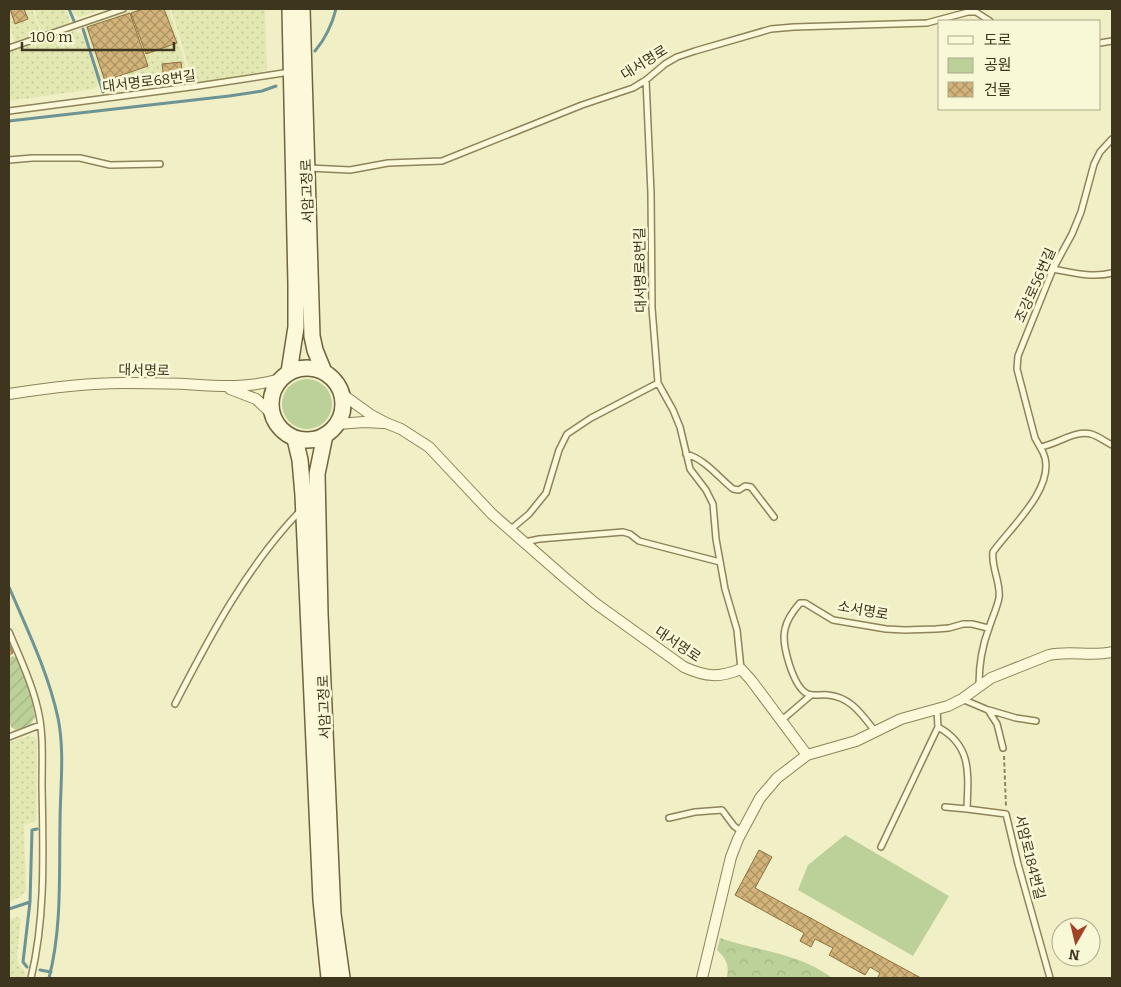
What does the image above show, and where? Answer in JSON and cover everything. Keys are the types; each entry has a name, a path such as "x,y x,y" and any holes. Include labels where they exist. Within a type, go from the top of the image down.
{"main road":[{"name":"서암고정로","path":"284,376 296,327 290,9"},
{"name":"서암고정로","path":"302,9 312,336 315,350 324,372"},
{"path":"300,368 312,368 324,372 333,379 342,394 342,412 338,424 330,432 319,438 307,440 295,438 285,433 276,424 272,413 270,401 273,389 284,376 300,368"},
{"name":"서암고정로","path":"325,435 317,474 320,614 330,870 342,978"},
{"name":"서암고정로","path":"295,438 302,475 321,900 329,978"}],"street":[{"name":"대서명로","path":"9,394 86,384 263,385 284,376"},
{"path":"220,386 256,399 272,413"},
{"name":"대서명로","path":"342,394 354,404 429,446 492,514 510,530 595,603 684,667 698,674 708,676 730,674 741,669"},
{"path":"338,424 386,423"},
{"path":"702,978 731,857 760,798 777,778 806,755 844,745 901,719 937,710 962,699 990,678 1049,655 1058,653 1103,654 1112,652"},
{"path":"741,669 782,720 806,755"}],"lane":[{"path":"9,48 123,9"},
{"name":"대서명로","path":"938,20 976,12 988,20"},
{"name":"대서명로","path":"306,168 350,170 388,163 442,161 582,104 624,92 646,80 677,57 771,29 927,23 938,20"},
{"name":"대서명로68번길","path":"9,111 292,72"},
{"name":"대서명로8번길","path":"646,80 651,193 652,300 658,382 674,410 684,441 690,469 706,490 713,504 716,539 725,589 737,630 741,669"},
{"name":"조강로56번길","path":"979,685 979,670 988,628 999,597 999,583 992,559 993,552 1026,511 1041,485 1046,468 1045,458 1035,438 1017,368 1018,356 1054,269 1072,234 1094,164 1100,152 1112,139"},
{"path":"9,160 80,158 110,165 160,164"},
{"path":"1054,269 1081,275 1100,276 1112,273"},
{"path":"510,530 529,514 546,493 559,450 567,434 591,418 658,382"},
{"path":"1040,447 1049,446 1061,439 1089,434 1112,445"},
{"path":"686,454 702,461 733,489 739,490 745,486 751,487 774,517"},
{"path":"175,704 210,639 258,561 304,507"},
{"path":"525,542 623,532 630,534 639,541 720,562"},
{"name":"소서명로","path":"811,695 802,690 794,676 784,642 784,631 789,619 800,603 833,620 886,628 936,630 964,624 988,628"},
{"path":"9,632 38,707 40,725 42,874 39,920 30,978"},
{"path":"782,720 811,695 827,695 850,702 876,732"},
{"path":"962,699 988,710 1016,718 1036,721"},
{"path":"881,847 938,727 937,710"},
{"path":"988,710 997,724 1003,748"},
{"path":"9,737 40,725"},
{"path":"938,727 949,733 959,744 964,755 967,770 967,810"},
{"path":"945,807 1006,814"},
{"path":"669,818 695,812 722,810 734,826 742,832"},
{"name":"서암로184번길","path":"1006,814 1050,978"}],"path":[{"name":"서암로184번길","path":"1003,748 1006,773 1006,814"}],"green space":[{"path":"9,9 32,9 41,35 15,43 9,23"},
{"path":"34,9 66,9 69,24 46,33 41,32"},
{"path":"72,9 103,9 80,17 75,15"},
{"path":"133,9 169,9 190,81 188,85 109,90 104,86 85,26"},
{"path":"171,9 265,9 267,70 197,84 193,81"},
{"path":"74,31 79,32 84,38 98,80 97,86 94,89 9,101 9,51"},
{"path":"312,379 325,386 331,394 331,414 325,422 317,428 302,429 289,422 283,414 282,399 289,386 297,380"},
{"path":"13,656 17,658 31,696 35,717 30,725 16,730 11,727 9,721 9,658"},
{"path":"29,736 37,740 36,821 24,825 26,890 20,897 9,902 9,742"},
{"path":"845,835 949,896 913,956 798,890 808,865"},
{"path":"17,917 21,919 17,957 19,965 26,973 26,978 9,978 9,920"},
{"path":"720,938 806,963 832,978 727,978 728,969 726,962 717,950"}],"building":[{"path":"10,9 24,9 28,19 15,24"},
{"path":"143,9 164,9 177,43 146,54 131,13"},
{"path":"130,13 148,66 105,81 87,27"},
{"path":"181,62 183,78 164,80 162,64"},
{"path":"9,647 13,653 9,655"},
{"path":"759,850 772,857 755,888 921,978 881,978 878,977 880,973 870,967 865,975 829,955 833,948 815,939 811,947 800,941 804,933 735,895"}],"waterway":[{"path":"69,9 74,21"},
{"path":"315,51 328,31 336,9"},
{"path":"83,29 103,92"},
{"path":"9,121 229,96 262,91 276,86"},
{"path":"9,587 43,667 54,701 60,731 62,771 59,901 56,940 49,978"},
{"path":"27,967 23,962 30,902 32,830 37,829"},
{"path":"9,909 30,902"},
{"path":"40,970 51,972"}]}
